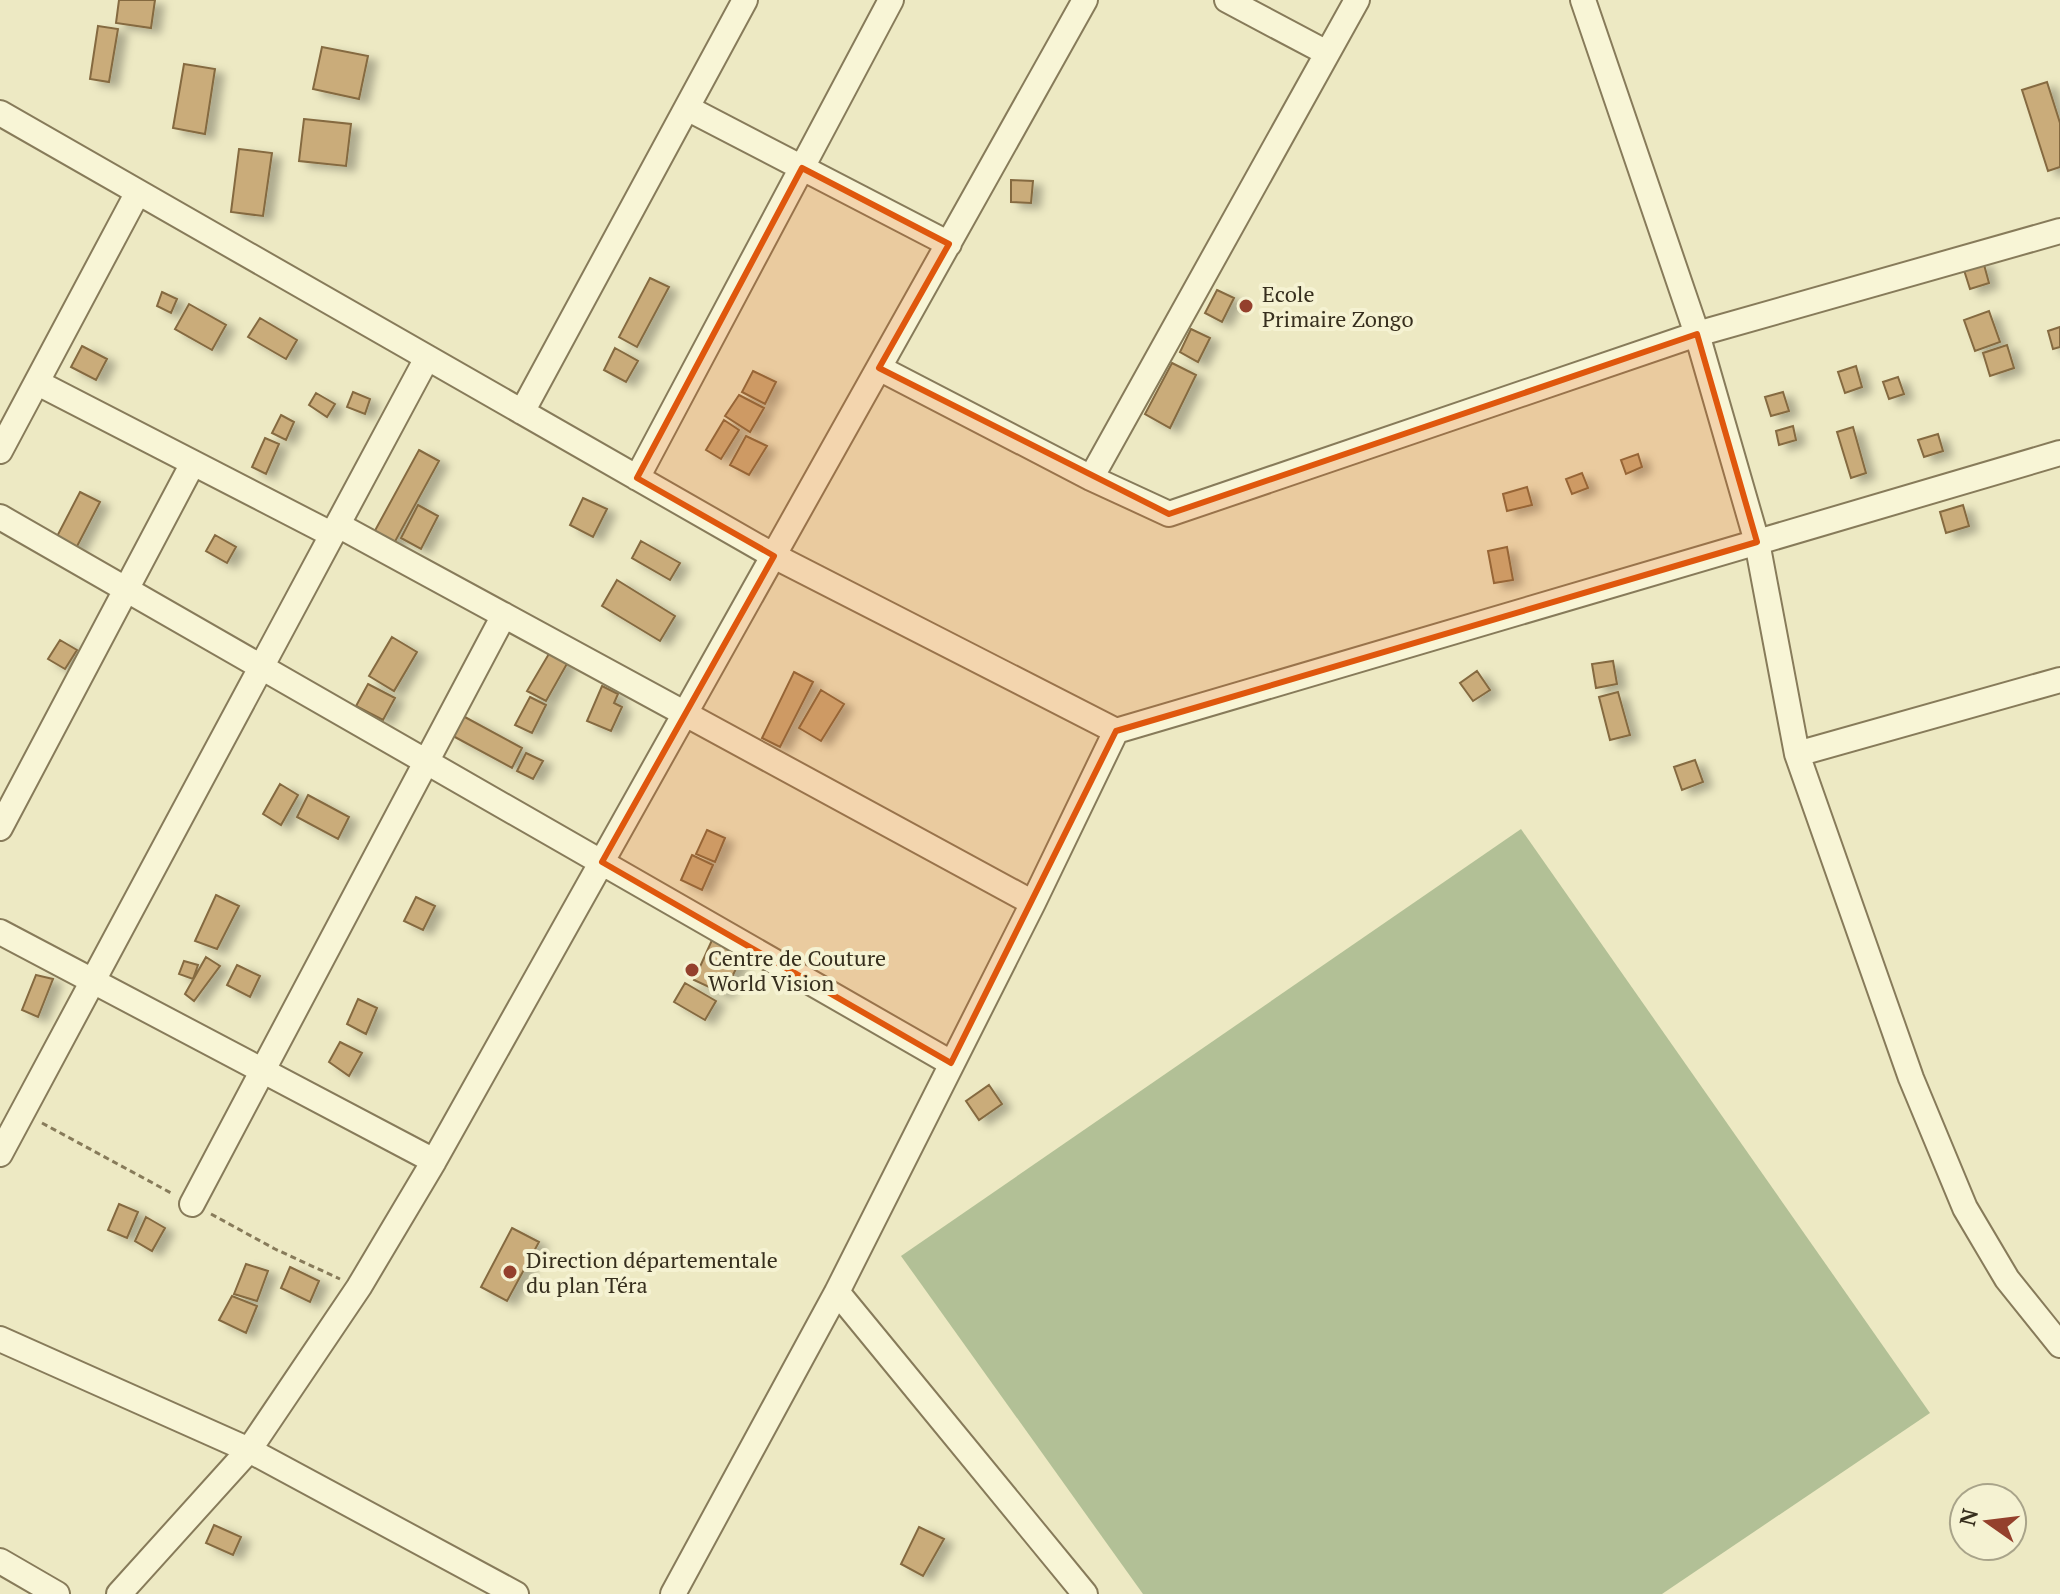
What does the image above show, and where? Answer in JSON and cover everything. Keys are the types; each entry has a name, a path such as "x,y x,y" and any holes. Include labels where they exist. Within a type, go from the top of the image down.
{"street":[{"path":"522,412 745,0"},
{"path":"637,478 891,0"},
{"path":"119,1594 249,1450 359,1287 434,1161 1085,0"},
{"path":"1227,0 1327,53"},
{"path":"1091,478 1357,0"},
{"path":"1583,0 1697,334 1757,542 1797,754 1911,1078 1965,1208 2007,1279 2060,1345"},
{"path":"687,108 949,244"},
{"path":"0,113 774,556 1116,731 2060,453"},
{"path":"0,451 138,192"},
{"path":"879,368 1091,478 1169,514 1697,334 2060,231"},
{"path":"0,1154 427,358"},
{"path":"38,383 193,463 334,529 504,615 1033,903"},
{"path":"0,828 193,463"},
{"path":"0,517 951,1063"},
{"path":"192,1204 504,615"},
{"path":"1797,754 2060,680"},
{"path":"673,1594 837,1292 1116,731"},
{"path":"0,932 434,1161"},
{"path":"837,1292 1085,1594"},
{"path":"0,1339 249,1450 516,1594"},
{"path":"0,1561 57,1594"}],"highlighted area":[{"path":"802,168 949,244 879,368 1169,514 1697,334 1757,542 1116,731 951,1063 602,862 774,556 637,478"}],"green space":[{"path":"1521,829 1930,1413 1662,1594 1143,1594 901,1256"}],"building":[{"path":"119,0 155,0 151,28 116,23"},
{"path":"98,26 118,29 109,82 90,79"},
{"path":"322,47 368,56 359,99 313,89"},
{"path":"184,64 215,69 205,134 173,128"},
{"path":"2047,82 2060,123 2060,167 2048,171 2022,90"},
{"path":"304,119 351,124 346,166 299,161"},
{"path":"239,149 272,153 263,216 231,212"},
{"path":"1011,180 1033,181 1031,203 1011,202"},
{"path":"1983,261 1989,283 1970,289 1963,267"},
{"path":"650,278 669,287 637,347 619,337"},
{"path":"1217,290 1234,298 1222,322 1205,313"},
{"path":"162,292 177,299 171,313 157,306"},
{"path":"189,304 226,325 212,350 175,329"},
{"path":"1989,311 2000,342 1975,351 1964,320"},
{"path":"260,318 297,340 286,359 248,337"},
{"path":"2060,327 2060,347 2053,349 2048,331"},
{"path":"1191,329 1210,338 1198,362 1180,352"},
{"path":"2007,345 2014,368 1990,376 1983,353"},
{"path":"82,346 107,359 96,380 71,367"},
{"path":"615,348 638,361 626,382 604,370"},
{"path":"1172,363 1196,375 1170,428 1145,414"},
{"path":"1856,366 1862,387 1845,393 1838,372"},
{"path":"753,371 776,382 765,404 742,392"},
{"path":"1898,377 1904,394 1889,399 1883,382"},
{"path":"353,392 370,399 365,414 347,407"},
{"path":"1783,392 1789,411 1771,416 1765,397"},
{"path":"316,393 335,404 327,417 309,405"},
{"path":"739,395 764,408 750,432 725,416"},
{"path":"281,415 294,422 286,440 272,433"},
{"path":"724,420 739,430 721,459 706,450"},
{"path":"1793,426 1796,440 1779,445 1776,431"},
{"path":"1853,427 1866,473 1851,478 1837,432"},
{"path":"1938,434 1943,451 1924,457 1918,440"},
{"path":"746,436 767,446 749,475 730,465"},
{"path":"265,438 279,444 266,474 252,467"},
{"path":"419,450 439,461 392,547 372,536"},
{"path":"1638,454 1642,467 1626,474 1621,460"},
{"path":"1582,473 1588,488 1572,494 1566,479"},
{"path":"1527,487 1532,505 1507,511 1503,494"},
{"path":"80,492 100,502 72,556 52,546"},
{"path":"583,498 607,509 593,537 570,525"},
{"path":"418,505 438,516 421,549 401,538"},
{"path":"1963,505 1969,526 1946,533 1940,512"},
{"path":"215,535 236,547 227,563 206,551"},
{"path":"641,541 680,563 670,580 632,558"},
{"path":"1507,547 1513,580 1494,583 1488,551"},
{"path":"617,580 675,616 660,641 602,606"},
{"path":"392,637 417,652 394,691 369,676"},
{"path":"60,640 77,650 65,669 48,659"},
{"path":"550,652 568,662 546,701 527,691"},
{"path":"1613,661 1617,684 1596,688 1592,664"},
{"path":"1477,671 1490,690 1473,701 1460,683"},
{"path":"794,672 813,682 780,747 762,738"},
{"path":"368,684 395,698 383,720 356,706"},
{"path":"602,686 618,694 614,703 622,707 611,731 587,721"},
{"path":"821,690 844,704 821,741 799,728"},
{"path":"1618,692 1630,735 1610,740 1599,697"},
{"path":"530,697 546,705 532,733 515,725"},
{"path":"463,716 522,748 512,768 453,736"},
{"path":"526,753 543,761 533,779 517,771"},
{"path":"1695,760 1703,782 1682,790 1674,767"},
{"path":"280,784 298,795 281,825 263,814"},
{"path":"308,795 349,817 338,839 297,817"},
{"path":"707,830 725,838 715,862 696,854"},
{"path":"692,855 713,865 702,890 681,880"},
{"path":"216,895 239,906 217,949 195,941"},
{"path":"416,897 435,906 423,930 404,921"},
{"path":"712,940 743,954 724,994 694,980"},
{"path":"206,957 220,966 194,1001 185,994"},
{"path":"184,961 198,965 193,979 179,974"},
{"path":"237,965 260,976 250,997 227,985"},
{"path":"36,975 53,979 38,1017 22,1010"},
{"path":"685,983 716,1001 705,1020 674,1002"},
{"path":"358,999 377,1008 366,1034 347,1024"},
{"path":"340,1042 362,1053 349,1076 329,1062"},
{"path":"989,1085 1002,1104 979,1120 966,1101"},
{"path":"119,1204 138,1212 127,1238 108,1230"},
{"path":"146,1217 165,1228 152,1251 135,1241"},
{"path":"512,1228 539,1242 507,1301 481,1287"},
{"path":"246,1264 268,1271 257,1301 234,1294"},
{"path":"290,1267 319,1281 310,1302 281,1288"},
{"path":"232,1296 257,1306 246,1333 219,1320"},
{"path":"214,1525 241,1537 233,1555 206,1543"},
{"path":"919,1527 944,1539 923,1576 901,1564"}],"place":[{"name":"Ecole Primaire Zongo","path":"1246,306"},
{"name":"Centre de Couture World Vision","path":"692,970"},
{"name":"Direction départementale du plan Téra","path":"510,1272"}]}
